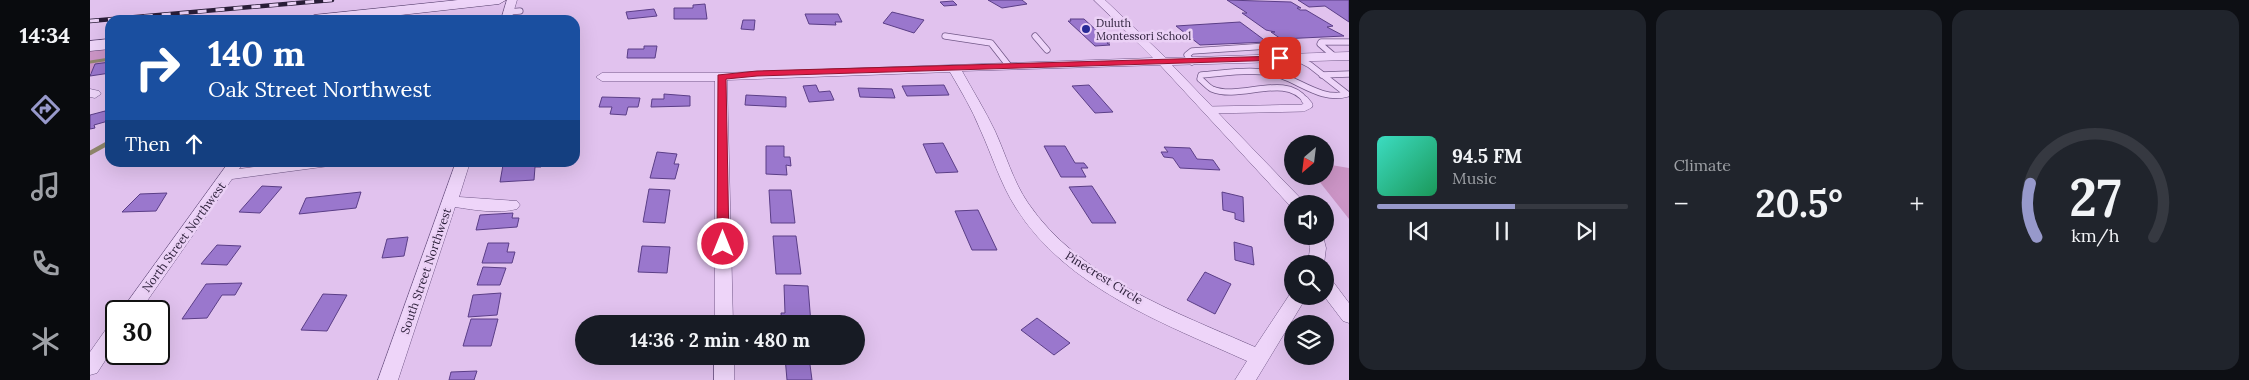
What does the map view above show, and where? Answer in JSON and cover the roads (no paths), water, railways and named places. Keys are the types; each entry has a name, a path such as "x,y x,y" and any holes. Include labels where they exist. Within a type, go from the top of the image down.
{"street":[{"path":"370,15 499,0"},
{"path":"507,15 512,0"},
{"path":"1099,0 1210,110 1290,195"},
{"path":"90,46 105,44"},
{"path":"602,77 721,77 757,74 1349,56"},
{"name":"Pinecrest Circle","path":"954,68 982,117 1019,200 1029,217 1058,249 1137,300 1258,357"},
{"path":"721,77 724,315"},
{"path":"233,169 260,167"},
{"name":"South Street Northwest","path":"388,380 461,167"},
{"name":"North Street Northwest","path":"138,300 233,169"},
{"path":"450,201 487,206 512,205"},
{"path":"1334,296 1349,316"},
{"path":"1245,380 1292,305"},
{"path":"90,367 105,346"},
{"path":"724,365 724,380"}],"lane":[{"path":"510,15 520,11"},
{"path":"945,36 991,43 1008,66"},
{"path":"1035,36 1047,50"},
{"path":"991,43 999,37"},
{"path":"1334,56 1323,49 1320,44 1321,42 1349,42"},
{"path":"1298,58 1348,94"},
{"path":"1210,110 1303,108 1309,105 1308,102 1290,90 1214,90 1200,78 1201,75 1261,72 1281,76 1319,92 1339,96 1348,94"},
{"path":"1322,75 1349,74"}],"waterway":[{"path":"90,62 105,60"},
{"path":"90,153 105,145"}],"railway":[{"path":"159,15 332,0"},
{"path":"90,21 105,20"}],"place":[{"name":"Duluth Montessori School","path":"1086,29"}]}
